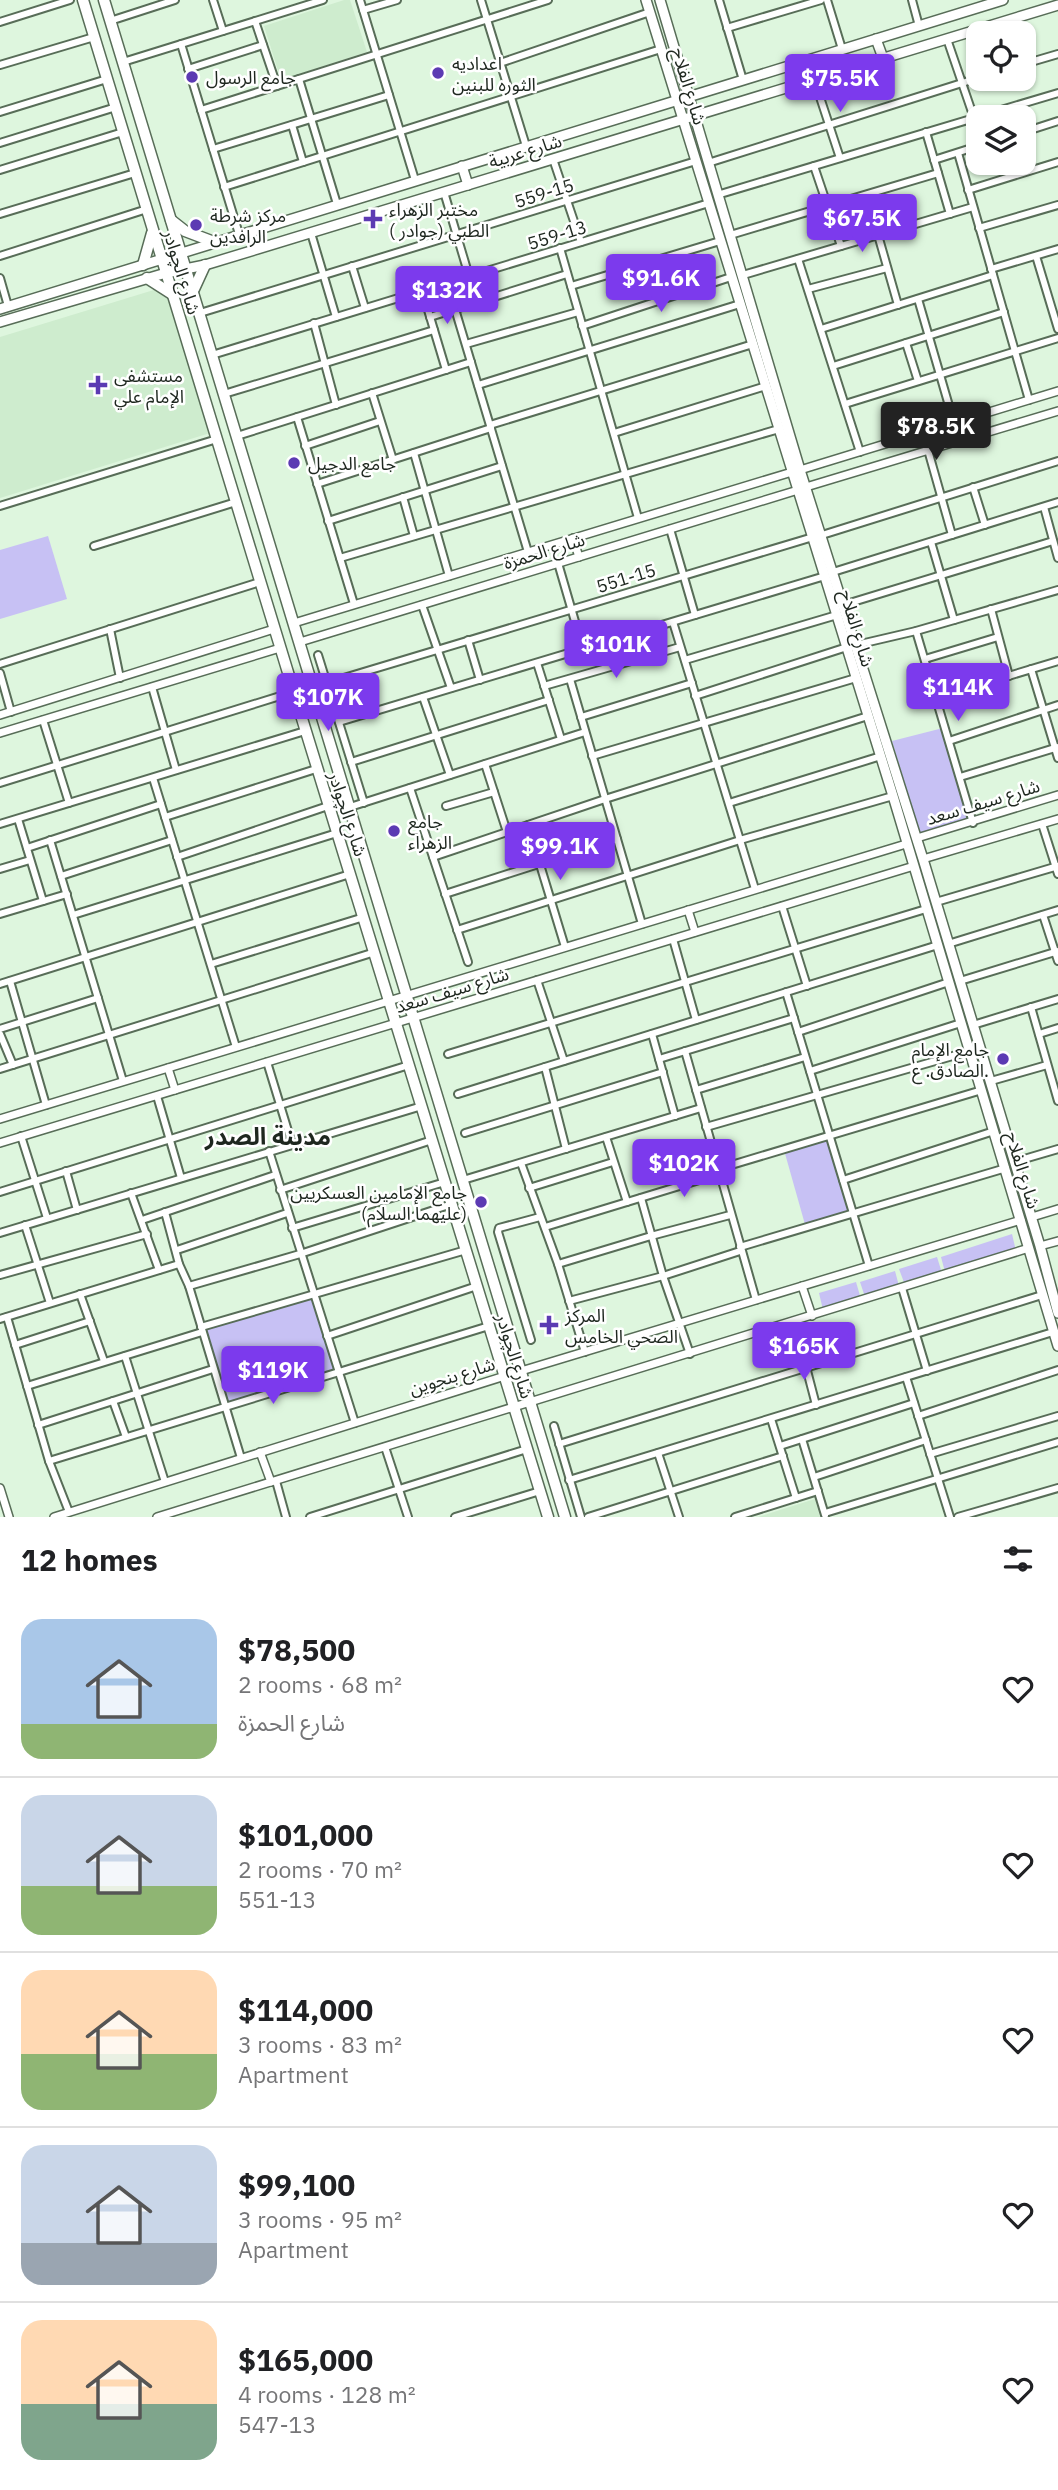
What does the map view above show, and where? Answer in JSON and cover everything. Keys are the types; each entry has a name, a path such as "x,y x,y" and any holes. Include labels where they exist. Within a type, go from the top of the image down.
{"main road":[{"name":"شارع الچوادر","path":"83,0 316,769 390,1000 548,1517"},
{"name":"شارع الچوادر","path":"104,0 565,1517"},
{"name":"شارع الفلاح","path":"646,0 779,429 796,471"},
{"name":"شارع الفلاح","path":"660,0 743,275 796,471 829,574 837,615 851,646 917,838 1055,1295 1058,1313"},
{"name":"شارع عربية","path":"4,308 1003,0"},
{"name":"شارع عربية","path":"0,322 147,278 205,265 1058,5"},
{"path":"876,39 883,58"},
{"path":"102,61 122,59"},
{"path":"684,79 702,90 712,89"},
{"path":"656,106 665,98 671,83"},
{"path":"698,131 706,114 713,110"},
{"path":"663,126 672,125 688,137"},
{"path":"462,166 468,185"},
{"path":"171,219 185,231 214,242"},
{"path":"143,265 153,229"},
{"path":"194,293 195,284 205,265"},
{"path":"147,278 172,294"},
{"path":"232,489 251,483"},
{"name":"شارع الفلاح","path":"829,574 843,605 856,678 1058,1346"}],"street":[{"path":"0,22 70,0"},
{"path":"110,21 175,0"},
{"path":"213,0 223,31"},
{"path":"122,59 323,0"},
{"path":"360,0 415,180"},
{"path":"363,10 397,0"},
{"path":"481,0 526,146"},
{"path":"201,110 548,0"},
{"path":"719,0 743,80"},
{"path":"727,28 821,0"},
{"path":"827,0 842,49"},
{"path":"912,0 919,26"},
{"path":"500,63 650,12"},
{"path":"255,21 276,86"},
{"path":"0,65 94,37"},
{"path":"947,39 970,105"},
{"path":"180,44 239,234"},
{"path":"188,69 263,46"},
{"path":"225,187 661,49"},
{"path":"1036,60 1058,54"},
{"path":"0,112 107,79"},
{"path":"299,79 337,204"},
{"path":"814,79 840,158"},
{"path":"708,163 966,82"},
{"path":"1018,105 1058,93"},
{"path":"213,149 389,95"},
{"path":"0,143 116,107"},
{"path":"717,195 966,120"},
{"path":"1036,128 1058,121"},
{"path":"292,125 303,162"},
{"path":"0,170 123,132"},
{"path":"926,132 950,214"},
{"path":"934,160 966,150"},
{"path":"958,153 1029,400"},
{"path":"553,159 581,242"},
{"name":"559-15","path":"200,313 696,161"},
{"path":"968,190 1058,162"},
{"path":"814,166 841,246"},
{"path":"0,214 135,173"},
{"path":"730,235 938,173"},
{"path":"444,192 469,276"},
{"name":"559-13","path":"212,355 709,203"},
{"path":"979,228 1058,205"},
{"path":"743,275 974,208"},
{"path":"0,256 146,209"},
{"path":"311,233 336,317"},
{"path":"878,235 898,305"},
{"path":"571,286 720,241"},
{"path":"560,248 638,519"},
{"path":"821,329 918,299 1058,249"},
{"path":"1036,256 1058,329"},
{"path":"798,258 860,452"},
{"path":"352,266 365,308"},
{"path":"808,289 887,268"},
{"path":"430,317 567,274"},
{"path":"582,326 731,276"},
{"path":"0,278 4,308"},
{"path":"422,290 446,370"},
{"path":"918,299 954,423"},
{"path":"478,385 740,303"},
{"path":"456,309 528,552"},
{"path":"466,344 578,312"},
{"path":"833,366 1004,312"},
{"path":"314,323 336,405"},
{"path":"224,394 434,330"},
{"path":"845,404 1058,338"},
{"path":"906,343 918,381"},
{"path":"317,484 753,344"},
{"path":"237,436 471,362"},
{"path":"614,433 766,386"},
{"name":"شارع الحمزة","path":"294,623 1058,391"},
{"path":"372,393 393,460"},
{"name":"شارع الحمزة","path":"300,642 1058,411"},
{"path":"296,417 354,604"},
{"path":"305,446 380,421"},
{"path":"340,558 779,429"},
{"path":"0,506 216,439"},
{"path":"928,450 952,535"},
{"path":"414,453 449,576"},
{"name":"551-15","path":"327,683 1058,461"},
{"path":"328,521 502,466"},
{"path":"973,486 985,525"},
{"path":"403,497 414,536"},
{"path":"93,546 236,502"},
{"path":"339,722 673,622 1058,502"},
{"path":"1044,508 1055,532 1053,541 1058,558"},
{"path":"670,529 695,615"},
{"path":"573,538 579,557"},
{"path":"843,605 1053,541"},
{"path":"931,542 954,620"},
{"path":"558,563 583,649"},
{"path":"0,664 260,582"},
{"path":"695,696 851,646 916,631 1058,590"},
{"path":"422,605 452,688"},
{"path":"991,609 1009,676"},
{"path":"684,660 837,615"},
{"path":"673,622 755,889"},
{"path":"110,629 120,678"},
{"path":"0,715 274,629"},
{"path":"916,631 973,823"},
{"path":"925,659 998,637"},
{"path":"468,640 480,680"},
{"path":"544,687 680,647"},
{"path":"0,733 280,648"},
{"path":"318,655 364,803"},
{"path":"936,698 1058,661"},
{"path":"537,663 561,739"},
{"path":"1031,669 1058,758"},
{"path":"0,673 11,712"},
{"path":"592,756 856,678"},
{"path":"570,679 642,924"},
{"path":"581,717 691,683"},
{"path":"152,687 176,771"},
{"path":"0,783 293,692"},
{"path":"61,696 66,713"},
{"path":"423,697 450,775"},
{"path":"351,762 549,700"},
{"path":"949,741 1058,705"},
{"path":"433,857 605,799 868,716"},
{"path":"43,720 69,803"},
{"path":"0,824 305,731"},
{"path":"350,807 585,732"},
{"path":"960,778 1056,748"},
{"path":"729,803 880,756"},
{"path":"485,764 507,832"},
{"path":"165,817 316,769"},
{"path":"153,778 236,1047"},
{"path":"410,788 468,962"},
{"path":"446,806 494,792"},
{"name":"شارع سيف سعد","path":"917,838 1058,795"},
{"path":"457,930 552,902 740,840 893,796"},
{"path":"27,848 161,804"},
{"path":"177,857 328,806"},
{"path":"18,819 43,901"},
{"path":"923,859 1058,820"},
{"path":"936,902 1057,869 1042,824"},
{"path":"528,825 565,947"},
{"path":"73,915 337,834"},
{"path":"445,894 617,839"},
{"path":"61,876 172,840"},
{"path":"50,841 123,1081"},
{"name":"شارع سيف سعد","path":"0,1119 906,844"},
{"path":"0,869 30,860"},
{"name":"شارع سيف سعد","path":"0,1143 914,866"},
{"path":"0,984 350,874"},
{"path":"0,914 67,894"},
{"path":"782,906 807,986"},
{"path":"448,1054 926,909"},
{"path":"688,910 695,932"},
{"path":"948,944 1058,910"},
{"path":"1044,915 1058,961"},
{"path":"211,964 364,917"},
{"path":"673,939 696,1020"},
{"path":"458,1094 937,945"},
{"path":"0,1069 375,952"},
{"path":"960,981 1057,952"},
{"path":"537,980 564,1061"},
{"path":"10,981 46,1105"},
{"path":"798,1032 949,982"},
{"path":"786,992 869,1266"},
{"path":"13,1065 0,1031 98,998"},
{"path":"973,1025 1058,999"},
{"path":"1031,1007 1058,1101"},
{"path":"659,1059 793,1018"},
{"path":"810,1071 961,1023"},
{"path":"1038,1034 1058,1028"},
{"path":"652,1034 675,1116"},
{"path":"706,1128 970,1051"},
{"path":"685,1052 756,1300"},
{"path":"696,1090 805,1057"},
{"path":"267,1062 292,1144"},
{"path":"0,1192 410,1065"},
{"path":"545,1067 566,1149"},
{"path":"168,1068 174,1090"},
{"path":"990,1081 1048,1068 1058,1069"},
{"path":"465,1133 663,1072"},
{"path":"545,1227 982,1090"},
{"path":"157,1096 181,1178"},
{"path":"0,1233 422,1105"},
{"path":"463,1180 701,1108"},
{"path":"843,1180 994,1131"},
{"path":"21,1136 47,1218"},
{"path":"606,1137 627,1202"},
{"path":"280,1190 432,1140"},
{"path":"1014,1162 1058,1149"},
{"path":"269,1152 355,1423"},
{"path":"521,1163 558,1264 585,1352"},
{"path":"529,1188 613,1163"},
{"path":"569,1301 663,1276 740,1249 1006,1168"},
{"path":"66,1171 77,1210"},
{"path":"142,1220 275,1175"},
{"path":"292,1228 445,1182"},
{"path":"131,1193 159,1270"},
{"path":"641,1198 663,1276 690,1354"},
{"path":"189,1286 300,1254 452,1204"},
{"path":"1031,1217 1058,1209"},
{"path":"165,1212 241,1458"},
{"path":"177,1251 287,1213"},
{"path":"558,1264 730,1215"},
{"path":"531,1340 498,1237 499,1228 540,1217"},
{"name":"شارع بنجوين","path":"54,1517 521,1371 1021,1220"},
{"path":"25,1225 50,1303"},
{"path":"0,1275 147,1234"},
{"path":"1040,1246 1058,1241"},
{"path":"156,1517 1029,1248"},
{"path":"27,1386 466,1250"},
{"path":"490,1269 506,1263"},
{"path":"69,1512 49,1461 15,1345 3,1318 179,1264"},
{"path":"327,1336 477,1286"},
{"path":"803,1286 812,1316"},
{"path":"902,1288 928,1371"},
{"path":"80,1294 104,1361"},
{"path":"559,1444 1041,1295"},
{"path":"15,1345 90,1321"},
{"path":"794,1321 816,1405"},
{"path":"49,1461 489,1326"},
{"path":"569,1480 1053,1332"},
{"path":"125,1356 165,1482"},
{"path":"38,1425 213,1369"},
{"path":"918,1416 1058,1370"},
{"path":"906,1377 950,1517"},
{"path":"113,1401 126,1437"},
{"path":"780,1446 914,1403"},
{"path":"930,1454 1058,1416"},
{"path":"771,1419 796,1498"},
{"path":"554,1426 581,1517"},
{"path":"802,1439 825,1515 1058,1442"},
{"path":"814,1477 926,1440"},
{"path":"385,1447 408,1517"},
{"path":"310,1517 527,1449"},
{"path":"260,1452 286,1517"},
{"path":"658,1453 680,1517"},
{"path":"588,1517 783,1456"},
{"path":"0,1488 9,1517"},
{"path":"958,1517 1058,1488"},
{"path":"455,1517 540,1491"},
{"path":"736,1517 818,1491"}],"shaded area":[{"path":"350,0 367,52 281,80 264,26"},
{"name":"مستشفى الإمام علي","path":"157,289 168,296 210,433 0,498 0,337"},
{"path":"48,536 67,599 0,619 0,550"},
{"path":"943,728 968,819 920,834 892,741"},
{"path":"830,1137 853,1214 806,1228 784,1150"},
{"path":"1012,1234 1016,1251 945,1272 941,1257"},
{"path":"937,1257 942,1273 905,1285 899,1269"},
{"path":"895,1271 899,1286 865,1297 860,1282"},
{"path":"856,1282 861,1299 823,1310 819,1293"},
{"path":"314,1295 339,1372 226,1407 202,1330"},
{"path":"815,1499 820,1517 758,1517 783,1509"}],"place":[{"name":"اعداديه الثوره للبنين","path":"438,73"},
{"name":"جامع الرسول","path":"192,77"},
{"name":"مختبر الزهراء الطبي (جوادر )","path":"373,219"},
{"name":"مركز شرطة الرافدين","path":"196,225"},
{"name":"مستشفى الإمام علي","path":"98,385"},
{"name":"جامع الدجيل","path":"294,463"},
{"name":"جامع الزهراء","path":"394,831"},
{"name":"جامع الإمام الصادق. ع.","path":"1003,1059"},
{"name":"جامع الإمامين العسكريين (عليهما السلام)","path":"481,1202"},
{"name":"المركز الصحي الخامس","path":"549,1325"}],"district":[{"name":"مدينة الصدر","path":"268,1136"}]}
